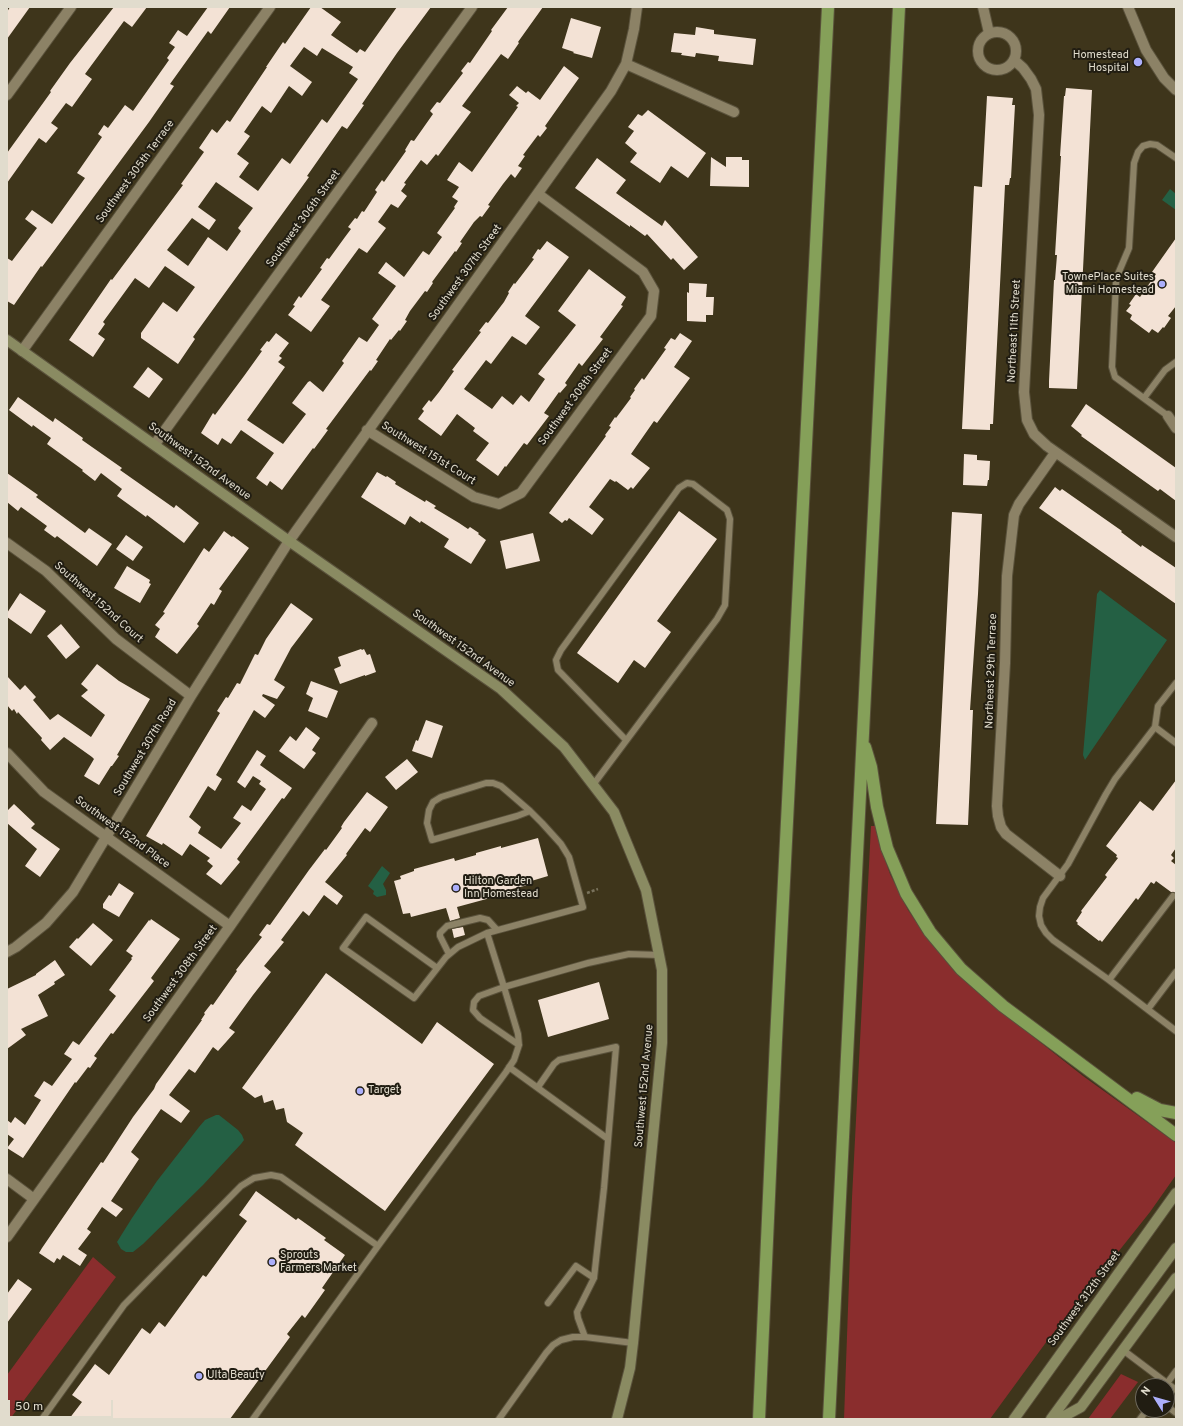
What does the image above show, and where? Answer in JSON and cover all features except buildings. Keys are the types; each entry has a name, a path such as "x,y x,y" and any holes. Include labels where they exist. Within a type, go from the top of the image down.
{"highway":[{"path":"759,1419 828,7"},
{"path":"829,1419 899,7"},
{"path":"862,739 871,767 877,807 887,848 906,893 930,932 961,969 1003,1006 1176,1135"},
{"path":"1092,1072 1160,1110 1176,1113"}],"street":[{"path":"7,96 71,7"},
{"name":"Southwest 305th Terrace","path":"22,351 270,7"},
{"name":"Southwest 306th Street","path":"155,444 472,7"},
{"name":"Southwest 307th Street","path":"289,541 611,91 626,64 634,29 637,7"},
{"path":"983,7 989,33"},
{"path":"1128,7 1146,50 1164,78 1176,90"},
{"path":"998,31 1010,36 1014,41 1016,48 1014,60 1004,69 991,70 985,67 981,62 977,50 978,44 981,39 989,33 998,31"},
{"name":"Northeast 11th Street","path":"1014,60 1023,68 1036,89 1039,115 1024,392 1027,420 1034,434 1039,440 1055,453 1176,537"},
{"path":"626,64 734,112"},
{"name":"Southwest 308th Street","path":"499,504 521,493 651,316 654,291 643,272 538,194"},
{"name":"Southwest 152nd Avenue","path":"7,340 155,444 289,541 501,689 564,747 614,812 646,890 662,970 662,1043 633,1343 630,1368 617,1419"},
{"path":"1172,418 1176,428"},
{"name":"Southwest 151st Court","path":"367,430 474,497 499,504"},
{"name":"Northeast 29th Terrace","path":"1055,453 1019,504 1014,515 1007,576 1005,663 997,806 1001,827 1006,834 1060,876"},
{"name":"Southwest 307th Road","path":"7,952 16,947 46,923 69,898 191,696 289,541"},
{"name":"Southwest 152nd Court","path":"7,543 46,571 116,639 191,696"},
{"name":"Southwest 308th Street","path":"7,1237 230,926 372,723"},
{"name":"Southwest 152nd Place","path":"7,753 44,792 230,926"},
{"path":"7,1179 34,1199"},
{"name":"Southwest 312th Street","path":"1014,1419 1176,1193"},
{"path":"1052,1419 1176,1248"},
{"path":"1059,1419 1081,1407 1176,1278"}],"lane":[{"path":"1172,418 1115,377 1113,372 1116,282 1129,248 1134,163 1138,152 1143,146 1150,144 1157,145 1176,158"},
{"path":"1144,398 1165,370 1176,362"},
{"path":"593,785 717,619 725,605 730,519 727,510 693,484 687,483 679,488 565,644 556,660 558,670 626,740"},
{"path":"1176,683 1158,706 1155,727 1115,779 1075,852 1060,876 1043,898 1039,916 1041,925 1053,940 1176,1031"},
{"path":"1155,727 1176,743"},
{"path":"437,968 366,917 343,948 414,998 449,954 458,947 487,933 583,907 572,867 565,851 552,833 530,811 500,786 493,783 486,783 441,796 433,802 427,817 427,823 432,840 530,811"},
{"path":"1109,980 1173,896"},
{"path":"449,954 440,936 440,933 447,926 480,918 488,920 497,930"},
{"path":"253,1419 514,1060 519,1045 518,1034 487,933"},
{"path":"519,1045 480,1018 473,1010 474,1002 479,996 504,987 588,963 629,954 659,954"},
{"path":"1148,1009 1174,980 1176,972"},
{"path":"538,1087 554,1064 559,1060 616,1047 594,1278 577,1312 584,1338"},
{"path":"509,1067 608,1139"},
{"path":"42,1419 124,1305 241,1186 254,1178 271,1175 281,1177 378,1246"},
{"path":"548,1303 576,1266 594,1278"},
{"path":"499,1419 546,1353 553,1345 561,1340 573,1337 633,1343"},
{"path":"1123,1350 1157,1378"}],"path":[{"path":"587,893 598,890"}],"shaded area":[{"path":"1170,189 1176,194 1176,210 1162,200"},
{"path":"1100,590 1167,640 1085,760 1083,755 1097,594"},
{"path":"871,826 876,826 890,874 908,910 930,942 955,972 984,998 1083,1076 1176,1143 1176,1175 1150,1212 1047,1341 990,1419 844,1419 852,1198"},
{"path":"382,866 390,873 383,884 386,890 386,895 377,897 373,894 374,891 368,886"},
{"path":"219,1115 238,1130 244,1140 203,1185 143,1244 133,1252 126,1252 121,1249 117,1242 157,1181 205,1120"},
{"path":"93,1257 116,1277 10,1419 7,1419 7,1375"},
{"path":"1121,1374 1135,1381 1135,1386 1110,1419 1088,1419"}],"place":[{"name":"Homestead Hospital","path":"1138,62"},
{"name":"TownePlace Suites Miami Homestead","path":"1162,284"},
{"name":"Hilton Garden Inn Homestead","path":"456,888"},
{"name":"Target","path":"360,1091"},
{"name":"Sprouts Farmers Market","path":"272,1262"},
{"name":"Ulta Beauty","path":"199,1376"}]}
